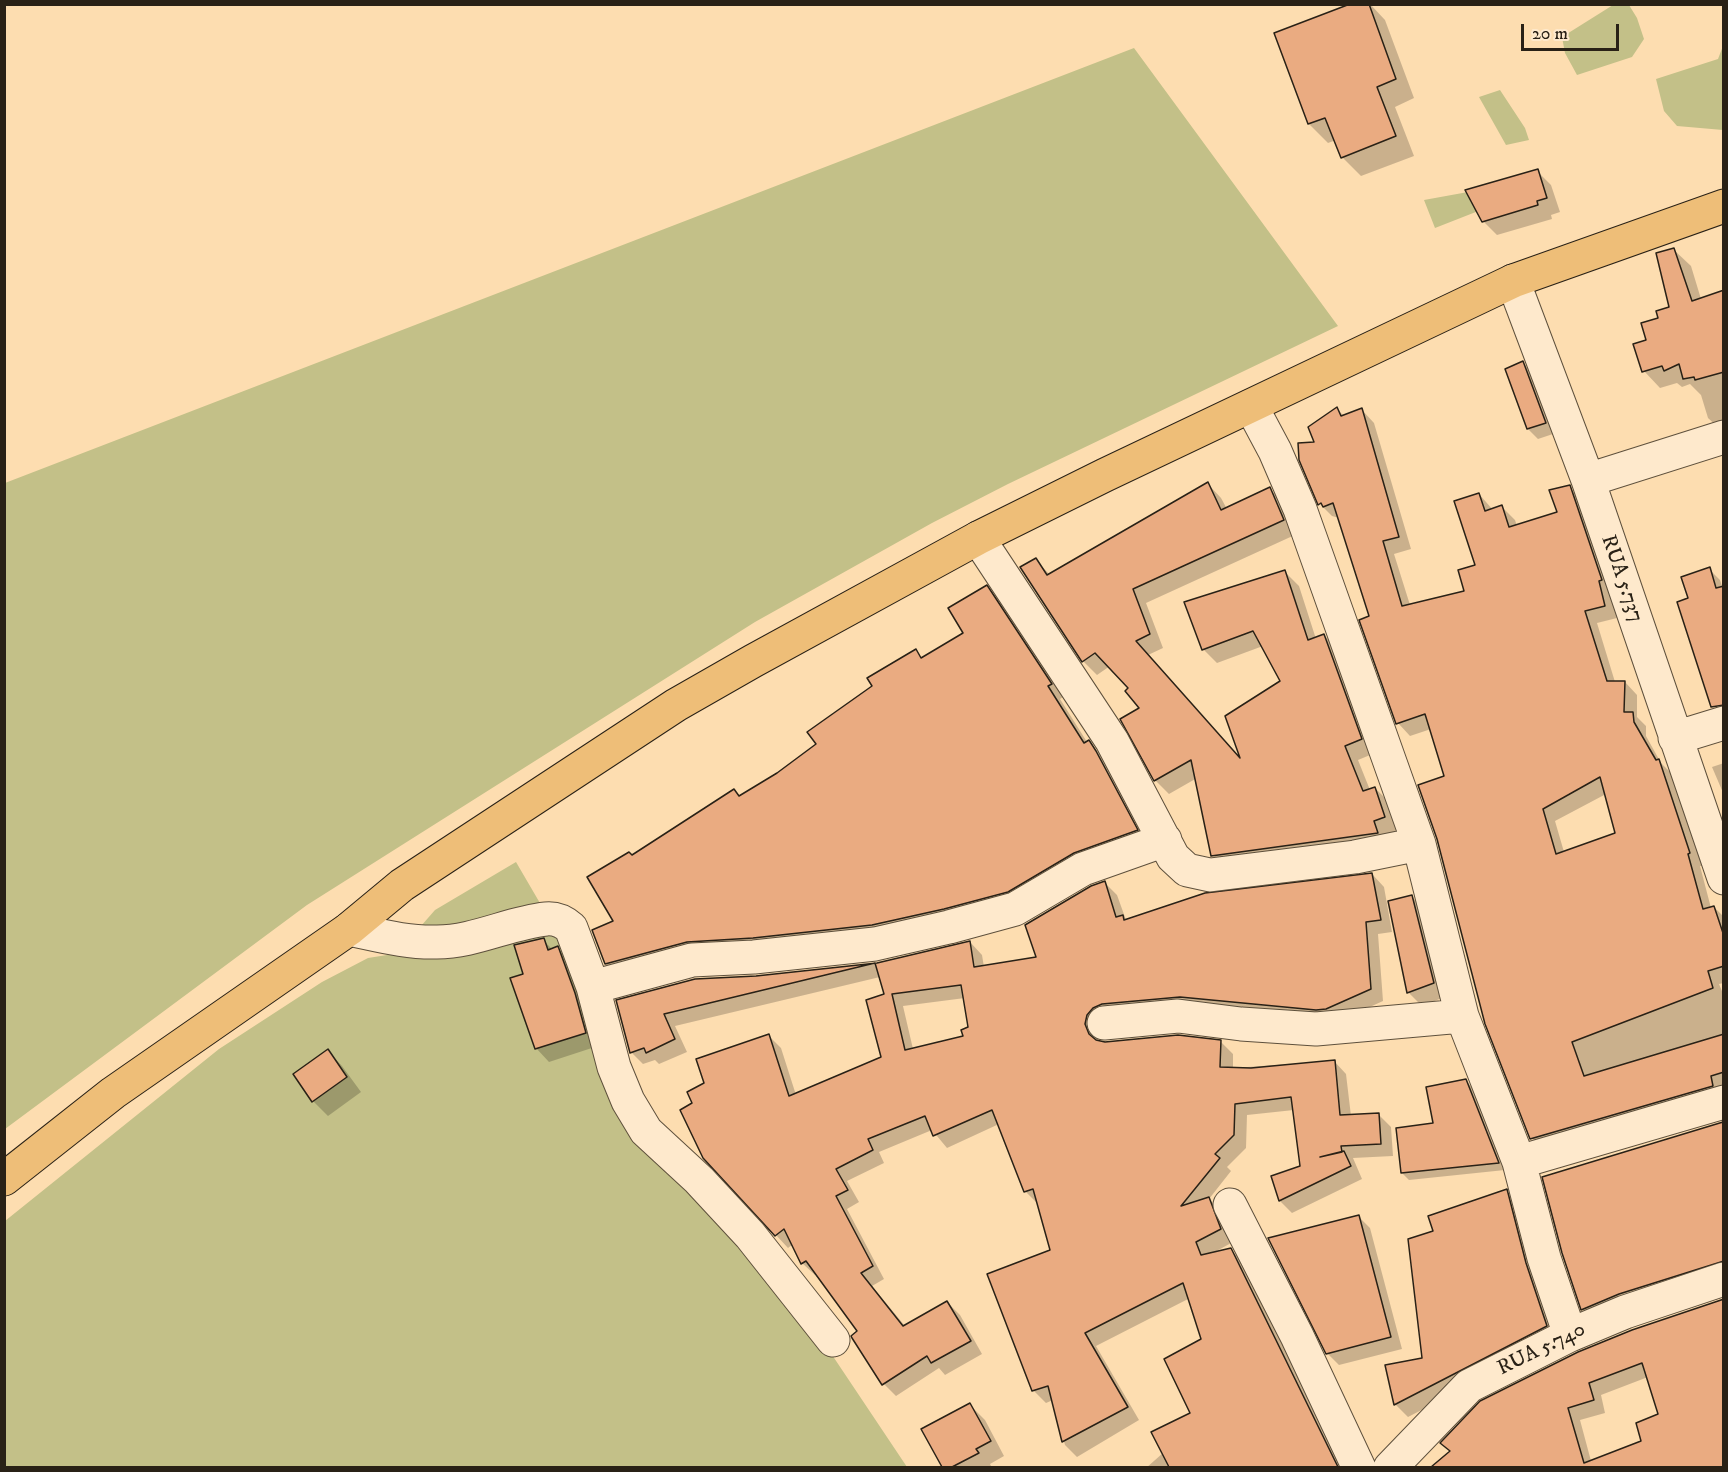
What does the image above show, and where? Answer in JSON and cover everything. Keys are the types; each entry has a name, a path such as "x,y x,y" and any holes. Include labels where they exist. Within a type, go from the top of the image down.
{"main road":[{"path":"4,1179 113,1093 349,929 402,885 676,705 978,538 1513,281 1724,207"}],"street":[{"name":"RUA 5.737","path":"1513,281 1588,480 1724,878"},
{"path":"1251,406 1275,450 1300,509 1419,844 1462,1016 1520,1162 1544,1258 1570,1335"},
{"path":"1588,480 1724,437"},
{"path":"978,538 1112,741 1173,857 1187,870 1210,875 1343,859 1419,844"},
{"path":"1675,738 1724,723"},
{"path":"593,987 692,960 754,957 875,944 949,927 1015,909 1083,868 1165,840"},
{"path":"349,929 412,942 439,942 468,938 547,919 556,919 571,928 593,987 614,1067 628,1101 646,1131 699,1180 750,1235 833,1340"},
{"path":"1104,1023 1178,1016 1241,1024 1316,1029 1462,1016"},
{"path":"1520,1162 1724,1102"},
{"path":"1230,1205 1298,1336 1359,1467"},
{"name":"RUA 5.740","path":"1389,1467 1469,1386 1570,1335 1625,1312 1724,1279"}],"shaded area":[{"path":"1613,5 1629,5 1637,18 1644,39 1632,57 1577,75 1565,53 1562,37"},
{"path":"1723,46 1723,130 1677,126 1664,111 1656,79 1718,59"},
{"path":"1134,48 1338,326 1008,484 932,523 755,622 307,905 5,1129 5,483"},
{"path":"1500,90 1525,128 1529,140 1506,145 1479,97"},
{"path":"1479,190 1486,208 1435,228 1424,200"},
{"path":"516,862 544,910 414,934 435,910"},
{"path":"561,932 609,1071 798,1304 907,1467 5,1468 5,1221 219,1049 322,982 368,958 520,934"}],"building":[{"path":"1350,4 1369,4 1396,79 1377,87 1396,136 1341,158 1325,118 1308,124 1274,33"},
{"path":"1538,169 1547,198 1537,201 1538,205 1482,222 1465,190"},
{"path":"1674,248 1692,301 1724,290 1724,372 1695,380 1694,377 1683,379 1679,364 1664,371 1662,366 1642,372 1633,344 1646,340 1641,323 1658,318 1656,311 1669,307 1656,253"},
{"path":"1523,361 1546,423 1527,429 1505,369"},
{"path":"1337,407 1341,416 1362,408 1399,537 1383,541 1402,606 1464,591 1458,570 1475,565 1454,501 1479,493 1485,511 1502,505 1509,527 1557,512 1549,490 1570,485 1602,580 1599,581 1605,606 1585,611 1607,681 1625,681 1624,712 1633,712 1634,722 1656,760 1659,759 1690,853 1688,854 1703,909 1714,906 1724,936 1724,966 1708,971 1713,988 1572,1042 1584,1076 1724,1034 1724,1072 1711,1076 1713,1086 1530,1139 1485,1024 1437,839 1418,785 1444,776 1425,714 1396,724 1359,620 1369,616 1333,503 1323,507 1321,503 1318,505 1299,460 1298,443 1314,442 1308,427","holes":["1600,777 1615,833 1556,854 1543,809"]},
{"path":"1208,482 1221,510 1270,487 1284,520 1133,589 1150,634 1136,641 1240,758 1225,716 1280,681 1253,631 1202,650 1184,602 1285,570 1308,640 1324,634 1362,739 1345,746 1363,791 1375,787 1385,817 1374,821 1378,833 1211,856 1191,760 1154,781 1120,719 1139,708 1125,691 1128,688 1095,653 1082,662 1020,567 1036,558 1047,575"},
{"path":"1710,567 1716,588 1724,586 1724,705 1711,707 1677,602 1688,598 1681,577"},
{"path":"987,585 1052,684 1048,686 1084,743 1089,740 1096,751 1138,830 1074,853 1008,892 944,909 872,925 753,938 687,942 605,964 592,930 613,921 587,877 629,852 632,855 734,789 739,796 777,773 816,744 807,732 872,686 867,678 916,649 921,658 963,633 948,608"},
{"path":"1372,873 1381,920 1366,922 1371,989 1326,1009 1316,1010 1180,997 1102,1004 1093,1008 1087,1015 1085,1024 1089,1034 1096,1040 1105,1042 1178,1035 1221,1040 1220,1067 1251,1068 1335,1060 1340,1115 1379,1113 1381,1144 1341,1146 1351,1166 1279,1201 1271,1176 1300,1166 1291,1097 1235,1104 1234,1135 1215,1154 1220,1158 1181,1206 1209,1197 1221,1229 1196,1242 1201,1255 1231,1248 1338,1467 1169,1467 1151,1432 1190,1413 1164,1359 1201,1339 1183,1283 1085,1333 1128,1407 1062,1442 1048,1386 1032,1391 987,1274 1050,1250 1033,1189 1024,1192 992,1110 933,1136 925,1116 868,1139 873,1150 836,1169 848,1190 836,1196 873,1266 861,1273 903,1326 947,1301 971,1341 931,1363 927,1356 882,1385 851,1336 857,1331 806,1261 801,1264 784,1229 775,1236 703,1158 680,1110 692,1103 687,1092 704,1083 696,1059 769,1034 789,1096 881,1057 866,1000 884,994 875,963 970,941 974,967 1036,957 1025,925 1091,886 1105,881 1116,917 1123,915 1124,920 1205,893","holes":["961,985 968,1027 961,1030 963,1036 905,1050 892,994"]},
{"path":"1412,895 1434,983 1407,993 1388,901"},
{"path":"544,938 548,950 558,946 586,1033 535,1049 510,978 523,974 514,945"},
{"path":"873,963 664,1014 675,1039 646,1053 644,1048 630,1053 616,1000 695,979 756,976"},
{"path":"328,1049 347,1077 312,1102 293,1074"},
{"path":"1466,1079 1499,1163 1401,1173 1396,1128 1433,1123 1426,1087"},
{"path":"1723,1122 1724,1261 1619,1294 1581,1310 1562,1253 1542,1177"},
{"path":"1507,1189 1526,1263 1547,1326 1394,1405 1385,1365 1422,1358 1408,1239 1433,1231 1428,1216"},
{"path":"1359,1215 1391,1337 1326,1354 1268,1238"},
{"path":"1724,1299 1724,1467 1431,1467 1450,1451 1440,1443 1480,1401 1578,1352 1632,1330","holes":["1642,1363 1658,1414 1636,1423 1641,1441 1584,1463 1568,1408 1594,1400 1589,1383"]},
{"path":"970,1403 991,1441 976,1449 979,1453 952,1467 942,1467 921,1429"}]}
